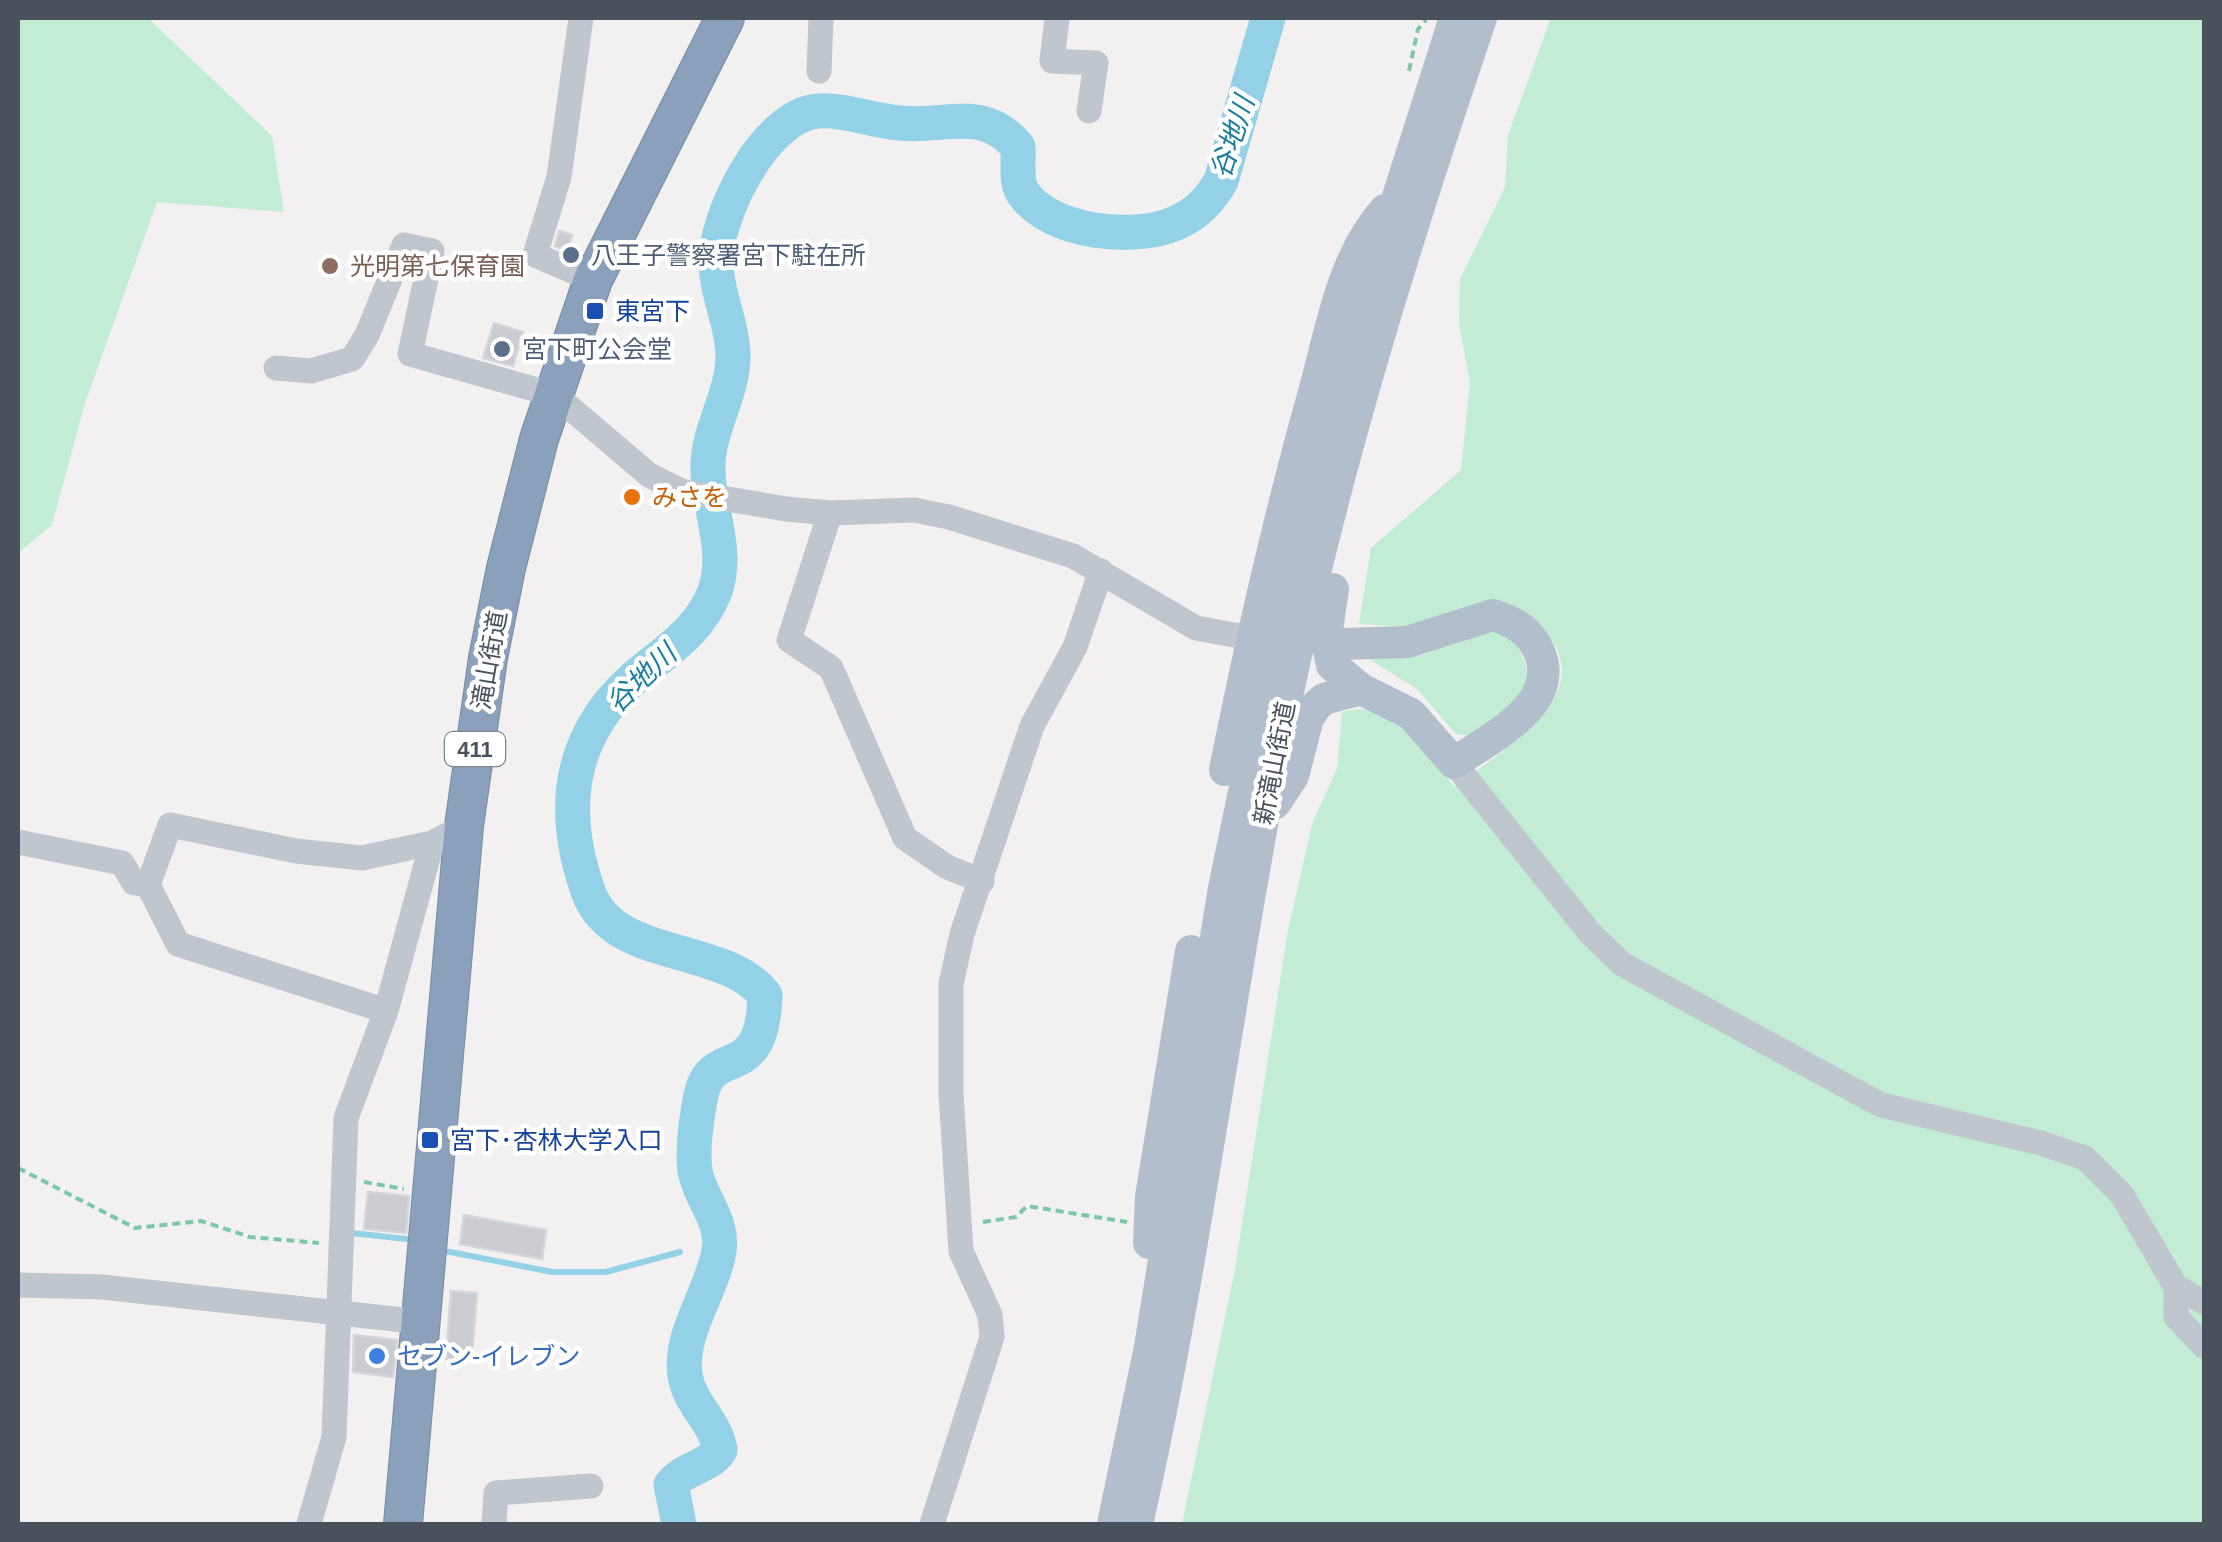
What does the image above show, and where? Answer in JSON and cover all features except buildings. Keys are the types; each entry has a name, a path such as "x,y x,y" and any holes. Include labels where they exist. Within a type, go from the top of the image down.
{"highway":[{"name":"滝山街道","path":"403,1524 432,1194 448,834 506,568 554,394 594,280 724,18"}],"main road":[{"path":"1418,129 1432,18"},
{"name":"新滝山街道","path":"1113,1524 1150,1347 1241,797 1321,455 1455,18"},
{"name":"新滝山街道","path":"1137,1524 1176,1343 1282,716 1340,474 1400,267 1481,18"},
{"path":"1150,1347 1151,1196 1184,990 1296,456 1356,250 1398,196"},
{"path":"1340,474 1326,648 1332,665 1361,689 1412,714 1454,764 1534,702 1542,684 1544,665 1528,633 1493,616 1407,642 1342,644"},
{"path":"1262,820 1293,776 1308,718 1317,705 1361,689"},
{"path":"1090,1524 1104,1460 1137,1410"}],"street":[{"path":"581,18 559,177 535,255 594,280"},
{"path":"819,71 821,18"},
{"path":"1057,18 1052,61 1096,64 1089,110"},
{"path":"276,368 311,372 352,359 368,335 404,245 432,251 410,354 554,394 663,486 698,496 786,509 830,513 914,510 1073,556 1196,628 1257,638"},
{"path":"830,513 790,640 831,668 905,838 947,867 982,881"},
{"path":"932,1524 992,1337 990,1315 961,1252 950,984 962,934 1032,726 1075,647 1101,571"},
{"path":"1454,764 1609,954 1881,1105 2041,1143 2084,1158 2122,1195 2176,1288 2176,1317 2204,1346"},
{"path":"386,1011 178,944 148,885 170,825 296,851 362,858 448,834"},
{"path":"309,1524 334,1437 346,1118 448,834"},
{"path":"18,842 122,863 134,883 148,885"},
{"path":"18,1285 102,1287 422,1322"},
{"path":"2176,1288 2204,1302"},
{"path":"494,1524 496,1493 591,1486"}],"path":[{"path":"18,1168 135,1228 202,1221 250,1237 344,1245"},
{"path":"345,1179 432,1194"},
{"path":"960,1231 976,1223 1016,1217 1028,1206 1136,1222"}],"green space":[{"path":"18,18 148,18 272,136 284,212 157,202 85,403 52,525 18,553"},
{"path":"1551,18 2204,18 2204,1524 1182,1524 1235,1269 1288,930 1313,821 1337,769 1342,712 1362,709 1395,718 1421,740 1454,787 1526,732 1546,711 1559,688 1561,664 1551,640 1525,614 1409,627 1359,624 1371,548 1461,470 1470,383 1459,324 1460,279 1505,187 1508,135"},
{"path":"1477,629 1509,632 1526,668 1526,682 1513,705 1469,736 1456,734 1417,689 1366,657"}],"waterway":[{"name":"谷地川","path":"679,1524 671,1485 720,1450 685,1375 684,1359 691,1328 715,1266 720,1240 695,1171 698,1113 707,1079 715,1070 747,1053 756,1042 765,995 746,978 644,942 620,930 601,914 588,891 579,859 573,797 577,769 601,715 621,691 695,625 715,591 719,576 708,471 715,427 732,369 730,331 716,265 733,196 762,149 798,117 828,111 900,123 978,122 1005,134 1018,147 1018,177 1023,193 1053,218 1095,230 1159,229 1191,215 1221,181 1268,18"},
{"path":"352,1233 415,1240"},
{"path":"445,1251 552,1272 606,1272 680,1252"}],"place":[{"name":"八王子警察署宮下駐在所","path":"571,255"},
{"name":"光明第七保育園","path":"330,266"},
{"name":"東宮下","path":"595,311"},
{"name":"宮下町公会堂","path":"502,349"},
{"name":"みさを","path":"632,497"},
{"name":"宮下･杏林大学入口","path":"430,1140"},
{"name":"セブン-イレブン","path":"377,1356"}]}
